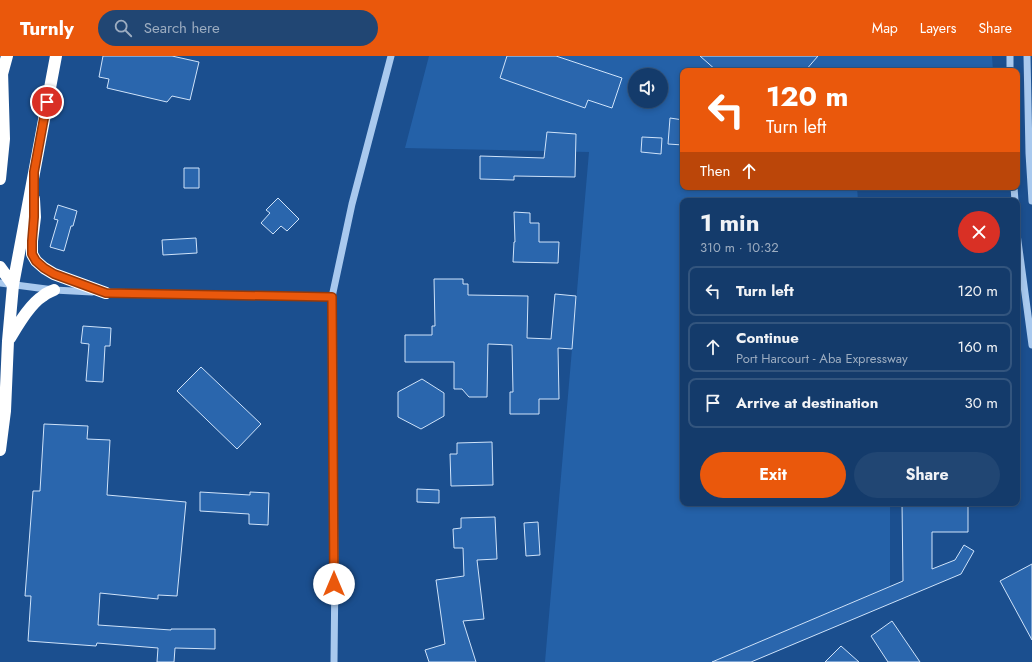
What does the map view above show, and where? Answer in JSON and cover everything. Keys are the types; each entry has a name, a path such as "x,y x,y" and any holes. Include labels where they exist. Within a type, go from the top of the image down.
{"highway":[{"path":"0,83 7,56"},
{"path":"0,450 5,411 8,341 13,285 56,56"},
{"path":"0,180 4,139 2,71"},
{"path":"34,172 32,254 36,261 54,274 106,293"},
{"path":"0,267 13,285"},
{"path":"8,341 23,317 36,301 54,290"}],"street":[{"path":"334,662 332,297 352,204 391,56"},
{"path":"1010,56 1010,68"},
{"path":"1027,56 1029,153 1032,201"},
{"path":"1020,256 1032,345"},
{"path":"0,283 54,290 106,293 332,297"}],"shaded area":[{"path":"429,56 992,56 993,68 680,68 680,190 857,190 858,198 680,198 680,506 890,506 890,586 712,662 545,662 589,152 405,148"}],"building":[{"path":"103,56 172,56 199,62 190,100 172,96 167,102 107,88 109,79 99,77"},
{"path":"507,56 556,56 622,78 612,108 588,100 585,108 500,78"},
{"path":"700,56 818,56 808,68 714,68"},
{"path":"670,118 680,120 680,145 668,144"},
{"path":"547,132 576,134 575,177 514,176 514,180 480,179 480,156 544,158"},
{"path":"642,137 662,138 661,154 641,152"},
{"path":"184,168 199,168 199,188 184,188"},
{"path":"278,198 299,219 287,231 281,226 273,234 261,223 270,213 266,210"},
{"path":"58,205 77,211 64,251 50,247 58,220 54,219"},
{"path":"514,212 530,213 530,223 539,223 539,242 559,242 558,263 513,262 515,242"},
{"path":"196,238 197,253 163,255 162,240"},
{"path":"434,279 463,279 463,284 468,284 468,295 528,296 527,338 551,339 555,294 576,296 572,349 558,348 559,399 539,399 539,414 510,414 510,392 513,392 512,345 488,344 487,397 469,397 462,389 454,389 454,362 405,362 405,335 432,335 432,326 435,326"},
{"path":"83,326 111,328 110,346 105,346 103,382 86,381 89,344 81,343"},
{"path":"201,367 261,424 237,449 177,391"},
{"path":"422,379 444,393 444,416 421,429 398,417 398,392"},
{"path":"44,424 88,426 87,439 110,440 107,495 186,502 177,596 158,595 158,599 100,593 98,625 171,630 215,629 215,649 175,648 174,662 157,662 158,648 97,643 96,646 28,641 31,596 25,596 33,491 40,491"},
{"path":"492,442 493,485 451,486 450,454 457,454 457,443"},
{"path":"417,489 439,490 439,503 417,502"},
{"path":"200,492 250,495 250,492 269,493 268,525 249,524 249,514 200,511"},
{"path":"902,506 968,506 968,532 932,532 932,569 955,560 964,545 974,551 961,574 751,662 712,662 903,581"},
{"path":"495,517 497,559 477,560 484,619 463,621 476,662 429,662 425,650 445,644 436,580 464,576 463,548 454,548 453,529 461,528 461,518"},
{"path":"538,522 540,555 526,556 524,523"},
{"path":"1032,564 1032,640 1000,581"},
{"path":"892,621 920,662 888,662 871,636"},
{"path":"841,646 859,662 825,662"}],"route":[{"path":"47,102 34,172 34,217 32,241 32,254 36,261 44,268 54,274 106,293 332,297 334,584"}]}
